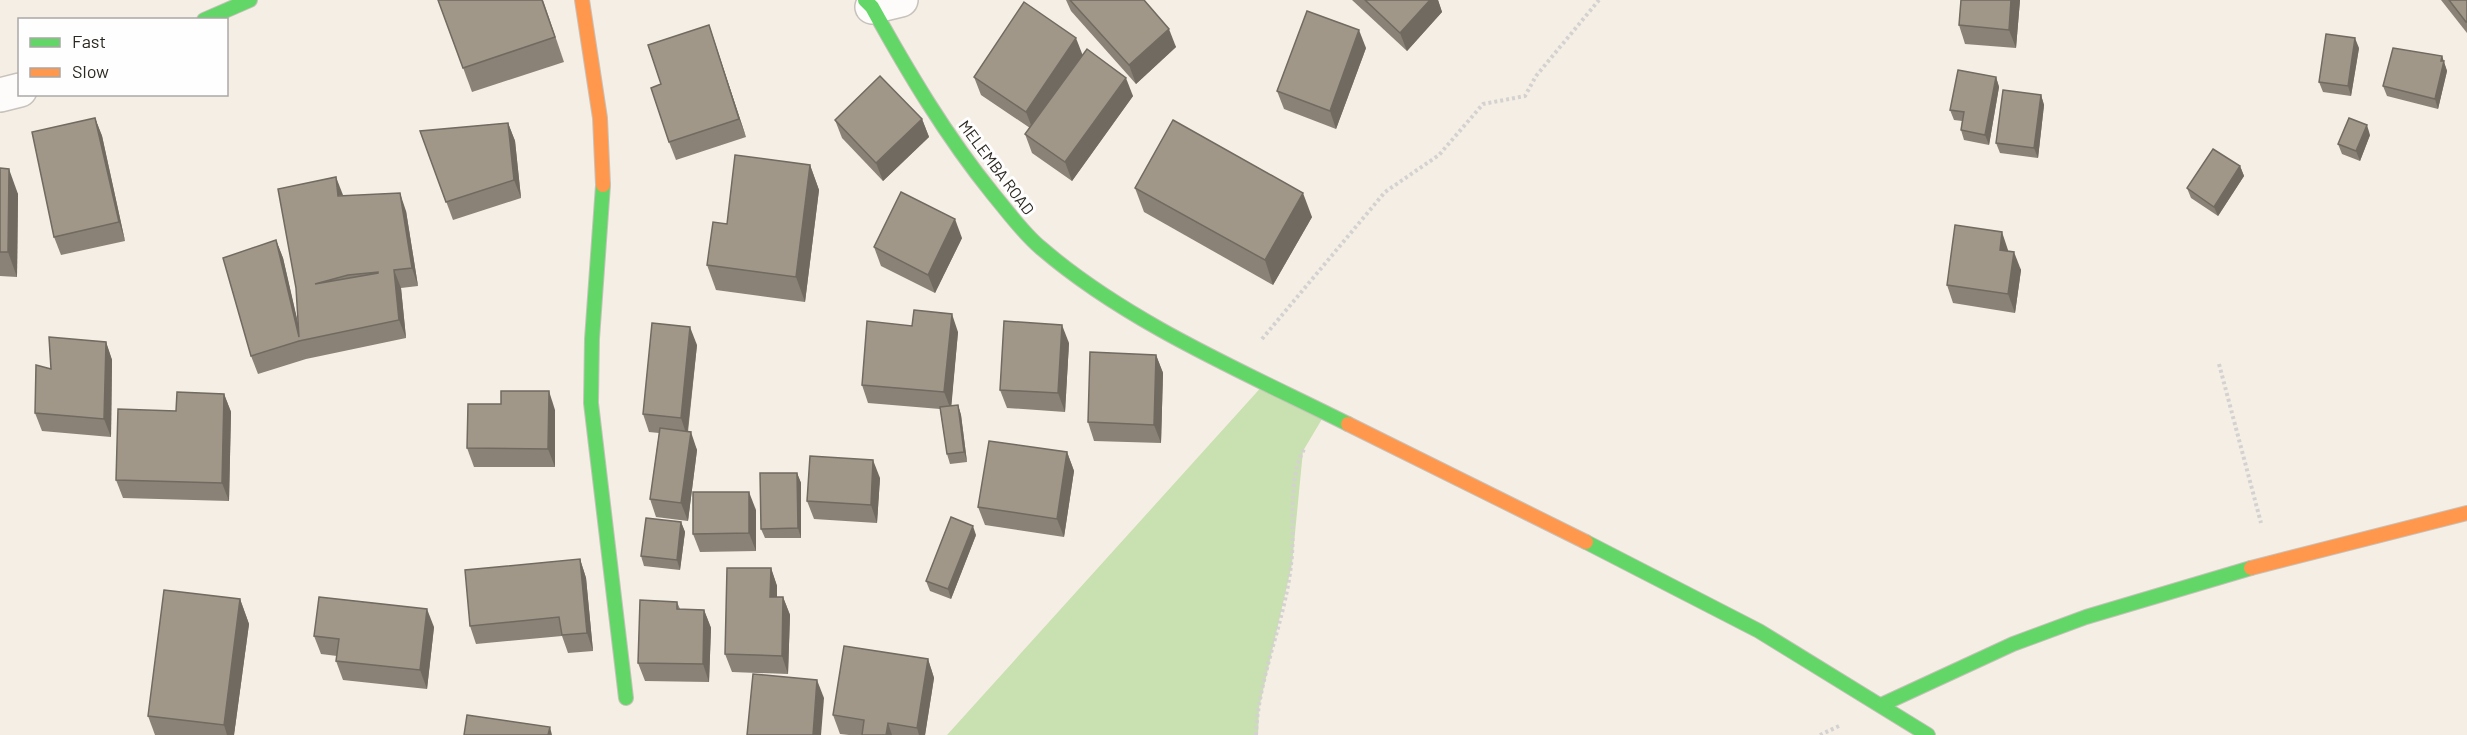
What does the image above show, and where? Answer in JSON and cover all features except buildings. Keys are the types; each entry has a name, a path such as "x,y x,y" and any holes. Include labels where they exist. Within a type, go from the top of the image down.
{"street":[{"path":"209,18 250,0"},
{"path":"582,0 600,118 603,171 602,219 592,339 591,403 626,698"},
{"name":"MELEMBA ROAD","path":"880,2 911,77 978,175 1040,247 1103,296 1325,414 1647,572 1759,631 1928,735"},
{"path":"0,95 18,90"},
{"path":"1881,705 2023,640 2086,617 2271,562 2467,513"}],"path":[{"path":"1237,369 1385,192 1439,155 1483,104 1525,96 1536,75 1599,0"},
{"path":"2219,364 2271,562"},
{"path":"1256,735 1259,708 1287,595 1293,536 1294,488 1303,452 1325,414"}],"green space":[{"path":"1265,383 1325,414 1303,451 1292,564 1259,708 1258,735 947,735"}],"traffic: fast":[{"path":"209,18 250,0"},
{"path":"865,0 872,7 914,79 959,149 1016,222 1041,248 1075,275 1149,323 1229,366 1348,424"},
{"path":"603,185 592,339 591,403 626,698"},
{"path":"1586,542 1759,631 1928,735"},
{"path":"1881,705 2013,644 2086,617 2251,568"}],"traffic: slow":[{"path":"582,0 600,118 603,185"},
{"path":"1348,424 1586,542"},
{"path":"2251,568 2467,513"}]}
